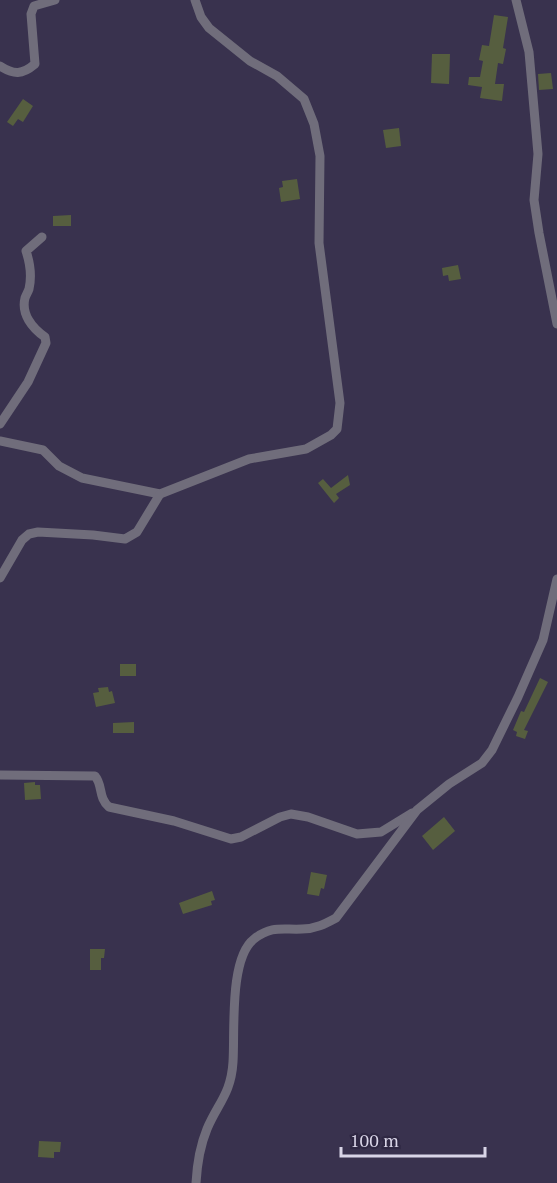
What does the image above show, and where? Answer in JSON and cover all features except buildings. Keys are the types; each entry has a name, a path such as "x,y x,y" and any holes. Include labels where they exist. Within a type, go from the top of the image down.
{"street":[{"path":"0,66 11,72 26,72 34,64 31,14 34,6 55,0"},
{"path":"0,441 43,450 59,466 82,478 160,494 249,459 306,449 337,429 340,403 319,243 320,156 314,124 304,99 277,76 250,61 209,28 201,17 195,0"},
{"path":"516,0 529,52 538,154 534,200 538,232 557,324"},
{"path":"0,424 28,382 46,343 45,337 39,333 25,314 25,298 31,274 26,251 42,237"},
{"path":"0,578 22,540 29,534 38,532 93,535 125,540 137,532 160,494"},
{"path":"0,775 96,776 103,801 109,807 174,821 231,839 241,837 279,817 291,814 308,817 357,834 381,832 417,810 449,784 482,763 492,750 519,697 543,640 557,579"},
{"path":"196,1183 198,1162 207,1130 229,1090 233,1064 234,1008 244,952 253,940 268,931 322,926 336,918 417,810"}]}
